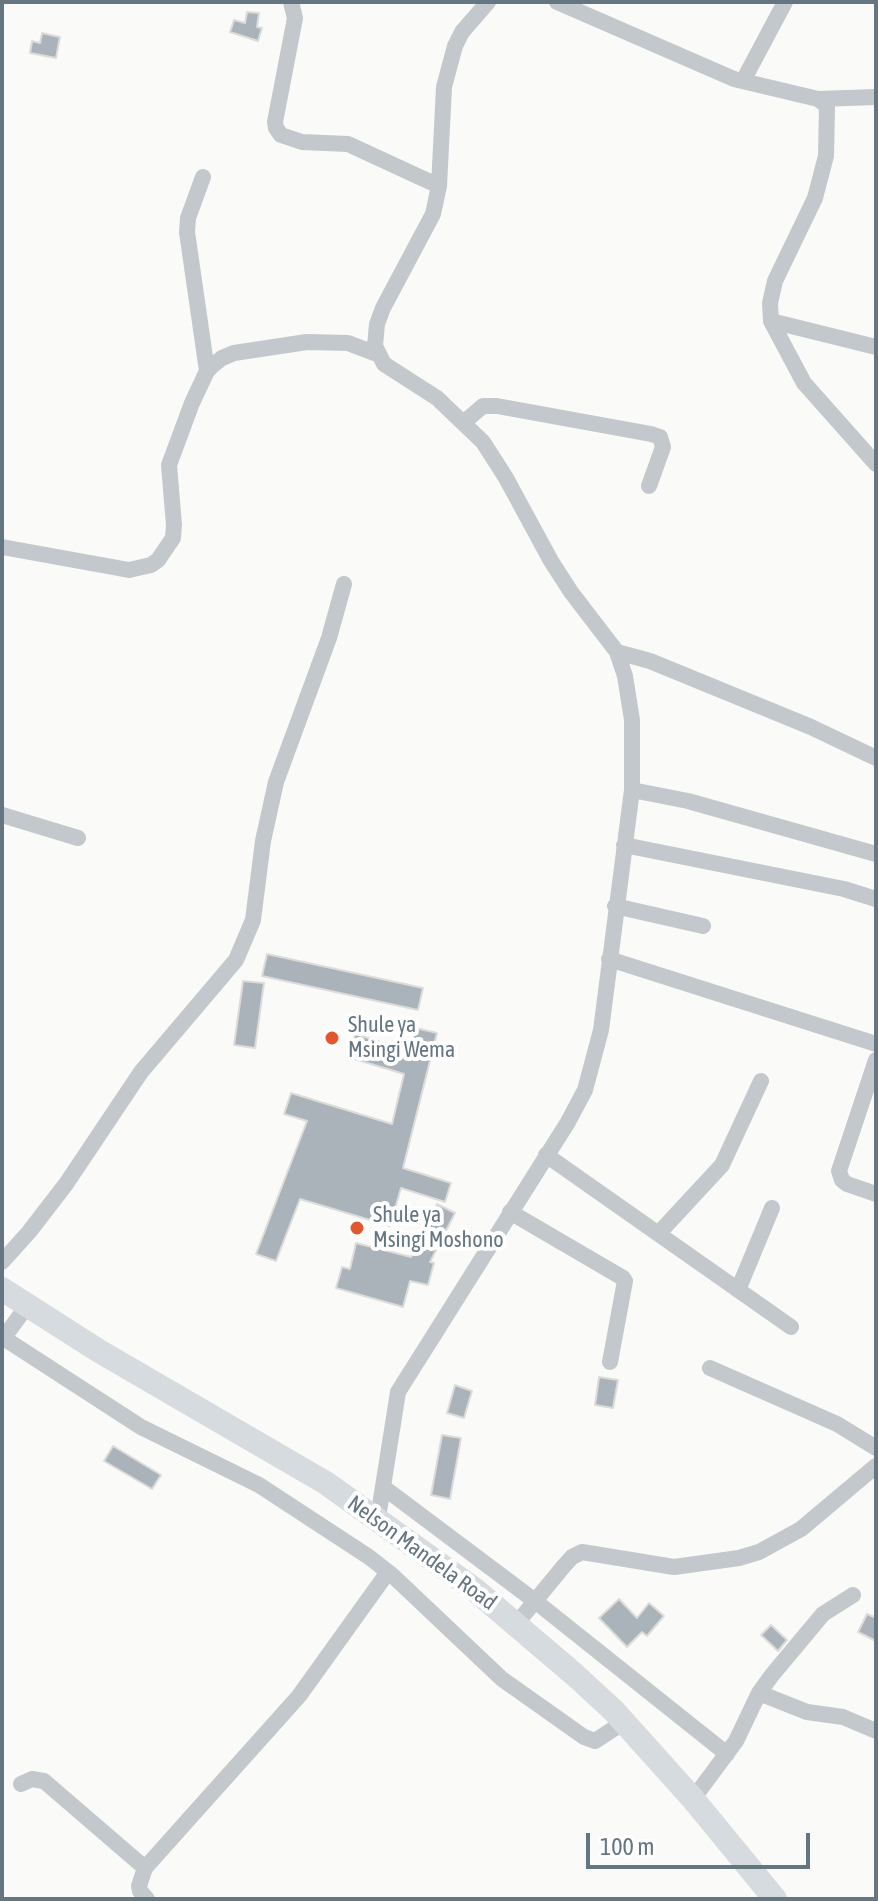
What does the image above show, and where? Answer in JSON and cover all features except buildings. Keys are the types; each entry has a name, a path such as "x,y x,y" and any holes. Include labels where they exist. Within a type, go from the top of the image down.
{"main road":[{"name":"Nelson Mandela Road","path":"2,1289 99,1351 264,1445 378,1518 517,1623 624,1722 693,1799 775,1899"}],"street":[{"path":"291,2 295,18 275,122 281,135 302,142 348,144 439,186"},
{"path":"378,1518 398,1392 568,1122 589,1078 601,1030 632,790 632,720 625,676 617,652 565,582 483,442 437,398 384,364 377,354 377,324 429,225 439,186 444,87 450,63 462,32 488,2"},
{"path":"557,2 743,81 818,99 876,97"},
{"path":"743,81 785,2"},
{"path":"818,99 827,106 828,111 826,156 815,198 775,281 770,303 771,321 804,383 876,464"},
{"path":"203,177 188,218 187,232 207,371"},
{"path":"771,321 876,347"},
{"path":"2,547 129,570 143,568 158,560 171,543 174,530 169,465 207,371 222,358 234,353 307,342 348,343 377,354"},
{"path":"463,423 483,406 497,406 660,437 663,447 649,486"},
{"path":"2,1262 66,1184 141,1072 236,960 253,920 263,841 276,782 329,638 344,584"},
{"path":"617,652 650,661 811,727 876,758"},
{"path":"632,790 688,801 876,854"},
{"path":"2,815 78,838"},
{"path":"624,845 844,889 876,899"},
{"path":"615,906 703,926"},
{"path":"609,959 876,1044"},
{"path":"876,1060 839,1171 847,1184 876,1194"},
{"path":"659,1233 722,1165 761,1081"},
{"path":"546,1155 791,1327"},
{"path":"738,1290 772,1208"},
{"path":"510,1212 623,1278 610,1362"},
{"path":"27,1306 2,1338 141,1427 279,1497 388,1572 502,1679 584,1737 595,1741 624,1722"},
{"path":"710,1368 837,1424 876,1448"},
{"path":"517,1623 572,1557 582,1552 674,1567 714,1563 759,1552 801,1529 876,1466"},
{"path":"383,1487 535,1601 727,1754"},
{"path":"147,1899 139,1886 145,1868 299,1696 388,1572"},
{"path":"693,1799 736,1741 759,1693 823,1614 853,1595"},
{"path":"759,1693 807,1712 843,1717 876,1731"},
{"path":"21,1784 32,1779 44,1781 145,1868"}],"place":[{"name":"Shule ya Msingi Wema","path":"332,1038"},
{"name":"Shule ya Msingi Moshono","path":"357,1228"}]}
